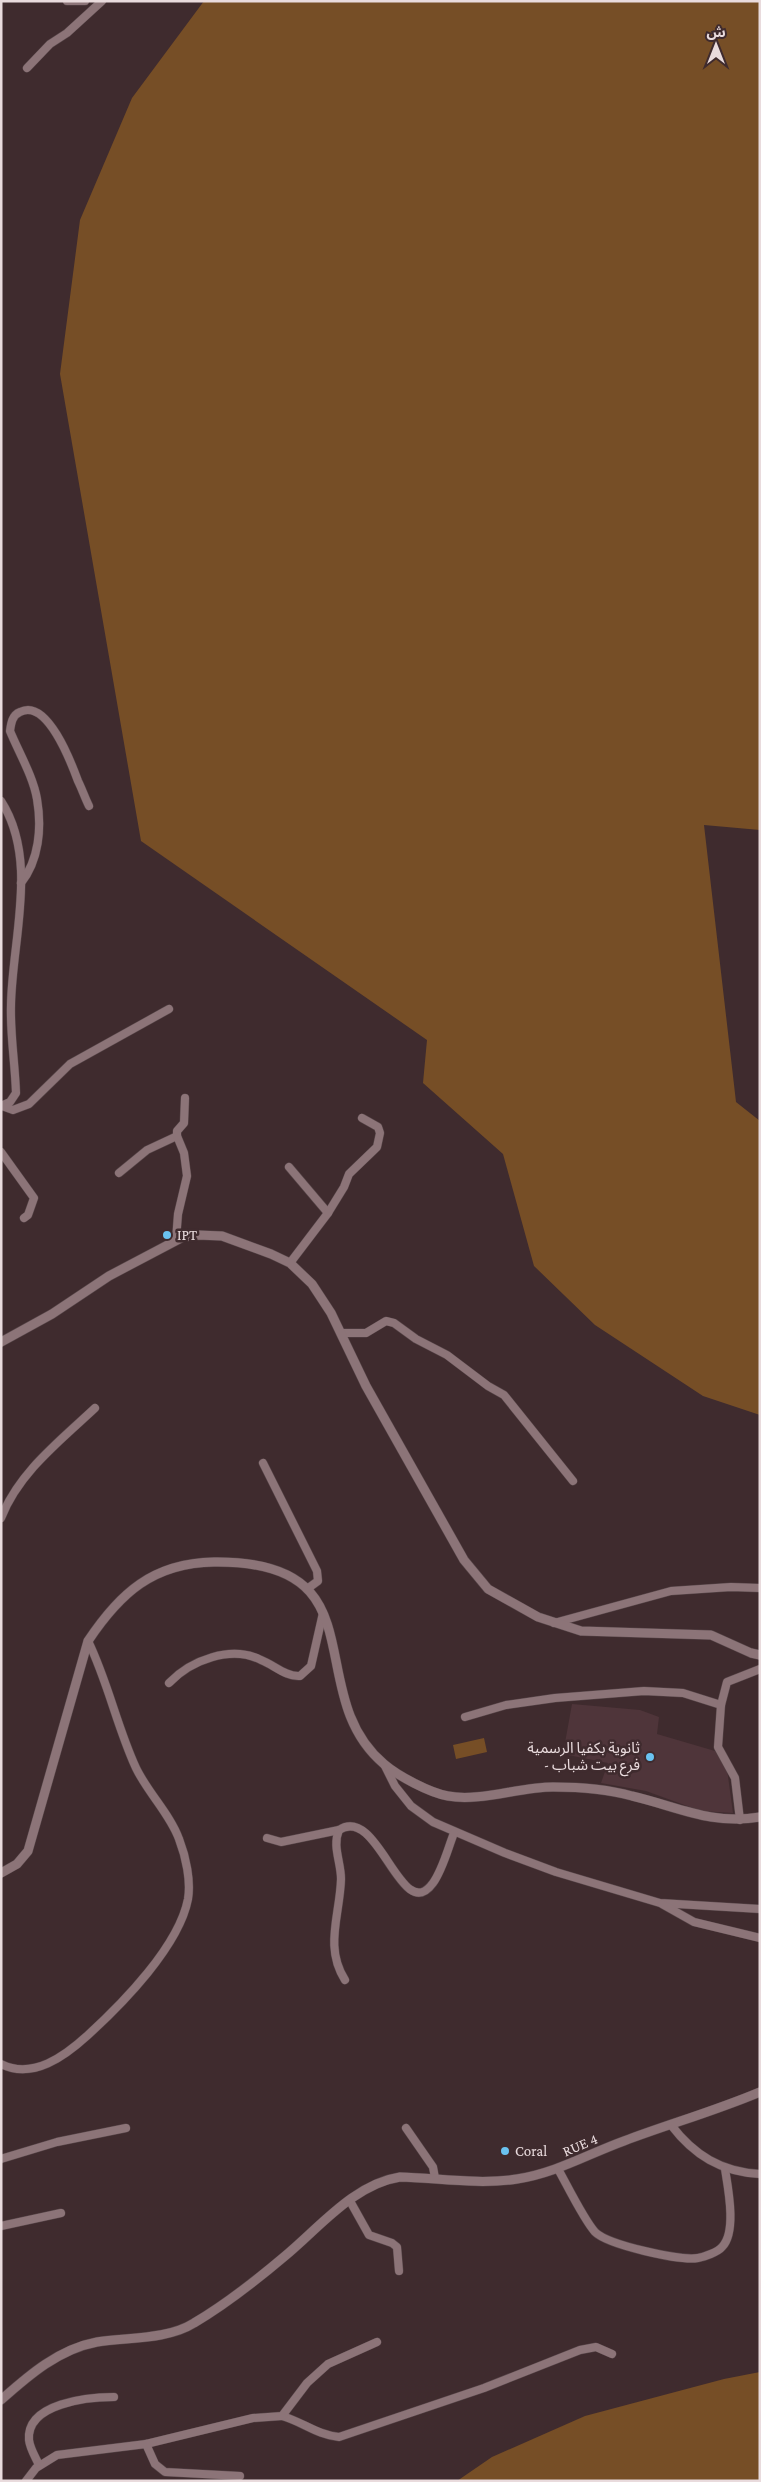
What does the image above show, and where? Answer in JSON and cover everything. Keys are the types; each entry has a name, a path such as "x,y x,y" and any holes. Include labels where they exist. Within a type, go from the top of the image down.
{"street":[{"path":"67,1 86,1"},
{"path":"27,68 50,44 67,33 102,1"},
{"path":"21,883 32,870 36,856 37,800 10,732 11,723 15,715 21,711 28,710 40,713 55,730 89,806"},
{"path":"1,801 15,827 21,883 11,1006 16,1093 10,1102 2,1106"},
{"path":"2,1106 13,1110 29,1104 70,1064 169,1009"},
{"path":"176,1240 178,1214 187,1176 184,1153 177,1136 177,1131 184,1123 184,1098"},
{"path":"290,1263 328,1213 349,1174 377,1147 380,1133 378,1128 374,1123 362,1118"},
{"path":"119,1173 146,1150 177,1136"},
{"path":"1,1152 34,1198 28,1215 24,1218"},
{"path":"289,1167 328,1213"},
{"path":"1,1342 52,1314 109,1276 176,1240 198,1235 222,1236 290,1263 312,1284 342,1333 366,1386 469,1565 488,1589 500,1598 554,1623 581,1631 711,1635 751,1653 760,1655"},
{"path":"342,1333 366,1333 386,1321 394,1323 416,1339 447,1355 513,1403 530,1429 551,1450 573,1481"},
{"path":"1,1518 15,1491 41,1457 95,1408"},
{"path":"263,1464 317,1571 318,1581 307,1589"},
{"path":"1,1873 17,1864 28,1851 88,1641 102,1620 132,1589 144,1580 169,1568 206,1562 251,1563 284,1572 307,1589 323,1613 331,1633 352,1723 362,1740 384,1764 395,1786 411,1806 433,1822 454,1833 556,1872 660,1903 694,1922 760,1938"},
{"path":"554,1623 671,1591 731,1587 760,1588"},
{"path":"170,1683 178,1674 195,1662 232,1655 258,1658 294,1677 304,1674 313,1661 323,1613"},
{"path":"1,2064 10,2068 32,2069 44,2066 78,2044 124,2001 157,1958 180,1922 188,1898 189,1884 179,1840 136,1768 107,1685 88,1641"},
{"path":"740,1820 735,1778 718,1747 721,1705 727,1682 760,1669"},
{"path":"465,1717 506,1705 555,1698 644,1691 683,1693 721,1705"},
{"path":"384,1764 431,1791 449,1797 472,1797 521,1789 577,1788 632,1795 696,1815 740,1820 760,1817"},
{"path":"267,1838 281,1842 351,1828 370,1836 403,1884 410,1891 419,1893 435,1881 454,1833"},
{"path":"339,1830 336,1840 340,1880 334,1949 339,1970 345,1980"},
{"path":"660,1903 760,1909"},
{"name":"RUE 4","path":"1,2400 5,2393 45,2364 76,2347 188,2327 285,2257 350,2201 378,2184 392,2179 506,2180 558,2169 624,2141 718,2109 760,2092"},
{"path":"671,2124 695,2151 726,2169 739,2173 760,2174"},
{"path":"1,2160 56,2142 126,2128"},
{"path":"406,2128 433,2167 435,2178"},
{"path":"558,2169 594,2232 605,2240 628,2248 697,2259 722,2248 728,2238 730,2214 726,2169"},
{"path":"350,2201 369,2235 392,2243 397,2247 399,2271"},
{"path":"1,2226 61,2213"},
{"path":"282,2416 306,2383 328,2364 377,2342"},
{"path":"26,2481 39,2465 57,2455 146,2444 253,2418 282,2416 296,2420 325,2436 339,2437 484,2388 580,2350 596,2347 612,2354"},
{"path":"39,2465 29,2442 29,2436 30,2429 41,2416 81,2398 114,2397"},
{"path":"146,2444 155,2464 165,2472 240,2476"}],"shaded area":[{"path":"204,1 760,1 760,830 704,825 736,1102 760,1121 760,1415 703,1396 595,1325 534,1266 503,1154 423,1083 427,1040 141,841 60,374 80,220 132,98"},
{"name":"ثانوية بكفيا الرسمية - فرع بيت شباب","path":"572,1704 640,1710 659,1717 657,1734 715,1751 727,1769 733,1813 701,1811 646,1791 601,1783 608,1763 563,1754"},
{"path":"484,1738 487,1752 456,1759 453,1745"},
{"path":"760,2372 760,2481 457,2481 492,2457 585,2416 724,2379"}],"place":[{"name":"IPT","path":"167,1235"},
{"name":"ثانوية بكفيا الرسمية - فرع بيت شباب","path":"650,1757"},
{"name":"Coral","path":"505,2151"}]}
